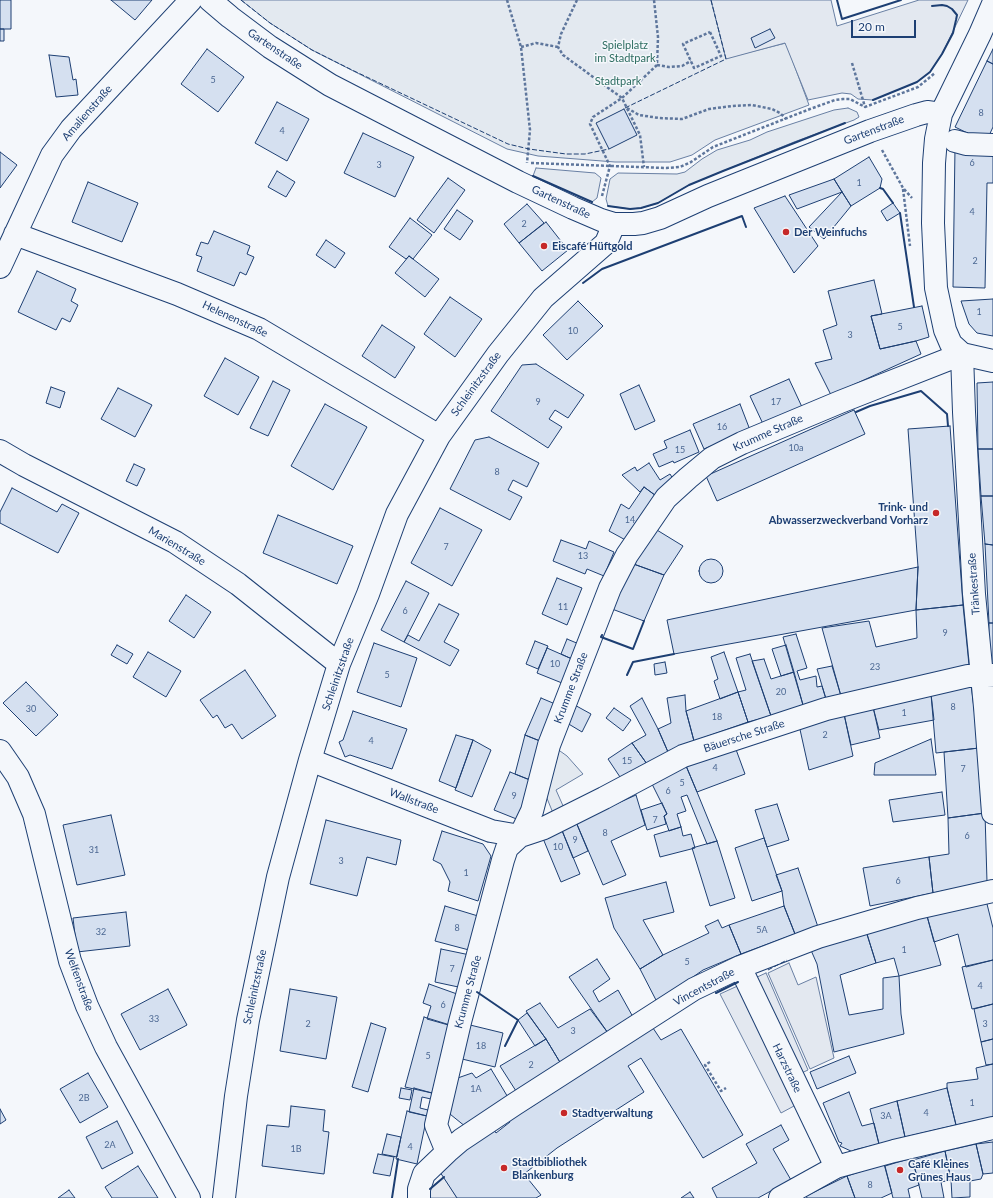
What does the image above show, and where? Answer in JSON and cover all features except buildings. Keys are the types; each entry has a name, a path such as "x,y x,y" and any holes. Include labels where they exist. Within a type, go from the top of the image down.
{"street":[{"name":"Amalienstraße","path":"0,267 52,155 71,129 191,0"},
{"name":"Gartenstraße","path":"210,0 270,48 330,85 518,182 573,208 614,224 625,225 643,223 660,218 714,194 870,131 927,112 940,114"},
{"path":"993,4 940,114 936,139 933,192 936,288 945,330 950,344 962,354 993,361"},
{"path":"955,141 966,144 993,145"},
{"name":"Schleinitzstraße","path":"224,1198 236,1096 248,1020 278,877 310,760 339,664 368,594 397,514 439,436 498,354 543,298 606,243 614,224"},
{"name":"Helenenstraße","path":"15,234 178,294 259,329 439,436"},
{"name":"Tränkestraße","path":"962,354 973,578 987,675 993,813"},
{"name":"Krumme Straße","path":"447,1152 436,1125 460,1022 503,860 507,848 520,836 532,811 549,745 610,588 627,555 666,498 712,458 742,443 840,402 962,354"},
{"name":"Marienstraße","path":"0,451 24,465 175,542 238,584 339,664"},
{"name":"Bäuersche Straße","path":"520,836 544,828 683,756 826,709 968,676 987,675"},
{"name":"Welfenstraße","path":"0,751 18,777 34,814 70,961 87,1006 106,1047 189,1198"},
{"name":"Wallstraße","path":"310,760 491,831 520,836"},
{"name":"Vincentstraße","path":"447,1152 461,1140 515,1104 694,989 740,967 818,937 917,908 993,891"},
{"name":"Harzstraße","path":"740,967 836,1167"},
{"path":"780,1198 836,1167 894,1151 993,1128"},
{"path":"419,1198 419,1189 424,1174 447,1152"}],"path":[{"path":"507,0 521,47 530,130 529,149"},
{"path":"577,0 561,34 558,47 563,55 622,98 640,135 644,167"},
{"path":"610,166 590,124 593,117 622,98 658,65 658,37 654,0"},
{"path":"710,32 721,56 694,68 691,61 684,44 710,32"},
{"path":"521,47 536,43 558,47"},
{"path":"658,65 669,67 682,66 691,61"},
{"path":"852,63 865,107 870,131 903,188"},
{"path":"520,160 528,162 610,166 680,167 691,162 712,147 835,100 850,99 865,107 918,87 935,74 938,69"},
{"path":"626,108 639,115 682,119 709,109 752,105 772,109 780,113 786,119"},
{"path":"710,1062 705,1065 712,1079 721,1091 726,1088"}],"green space":[{"name":"Stadtpark","path":"241,0 711,0 726,58 786,43 809,105 715,140 692,155 670,162 615,162 538,156 507,149 312,50 270,23"},
{"path":"848,108 857,112 859,117 689,185 658,203 641,208 630,209 608,206 606,199 610,179 618,173 677,174 685,172 717,150 750,140 767,132 834,110"},
{"path":"536,168 595,173 601,178 597,198 592,202 533,176"},
{"path":"553,746 567,756 583,774 556,790 564,808 553,813 544,791"}],"shaded area":[{"path":"711,0 831,0 837,26 919,0 968,0 942,54 930,72 917,82 873,100 858,99 851,94 842,93 808,100 785,43 726,59"},
{"path":"789,963 798,985 816,977 834,1058 810,1069 768,973"},
{"path":"766,973 808,1070 795,1076 807,1099 781,1113 720,994"},
{"path":"444,1177 457,1198 425,1198 425,1194"}],"fence":[{"path":"241,0 270,23 312,50 508,144 529,149 566,154 585,154 609,149"},
{"path":"625,108 726,59 711,0"},
{"path":"768,970 787,960"}],"wall":[{"path":"837,0 842,19 901,0"},
{"path":"873,100 917,82 930,72 942,54 953,33 957,15 947,6 932,6"},
{"path":"608,206 630,209 641,208 658,203 689,185 845,123"},
{"path":"533,176 592,202"},
{"path":"880,188 883,189 893,203"},
{"path":"900,213 914,307"},
{"path":"583,283 602,269 742,216 746,227"},
{"path":"856,412 870,406 921,391 947,414 948,426"},
{"path":"602,635 601,637 633,649 644,621"},
{"path":"627,675 633,662 674,654"},
{"path":"716,993 738,982"},
{"path":"477,992 518,1020 505,1046"},
{"path":"392,1198 398,1159"},
{"path":"430,1189 444,1177"}],"place":[{"name":"Der Weinfuchs","path":"786,232"},
{"name":"Eiscafé Hüftgold","path":"544,246"},
{"name":"Trink- und Abwasserzweckverband Vorharz","path":"936,513"},
{"name":"Stadtverwaltung","path":"564,1113"},
{"name":"Stadtbibliothek Blankenburg","path":"504,1168"},
{"name":"Café Kleines Grünes Haus","path":"900,1170"}],"park label":[{"name":"Spielplatz im Stadtpark","path":"625,51"}]}
